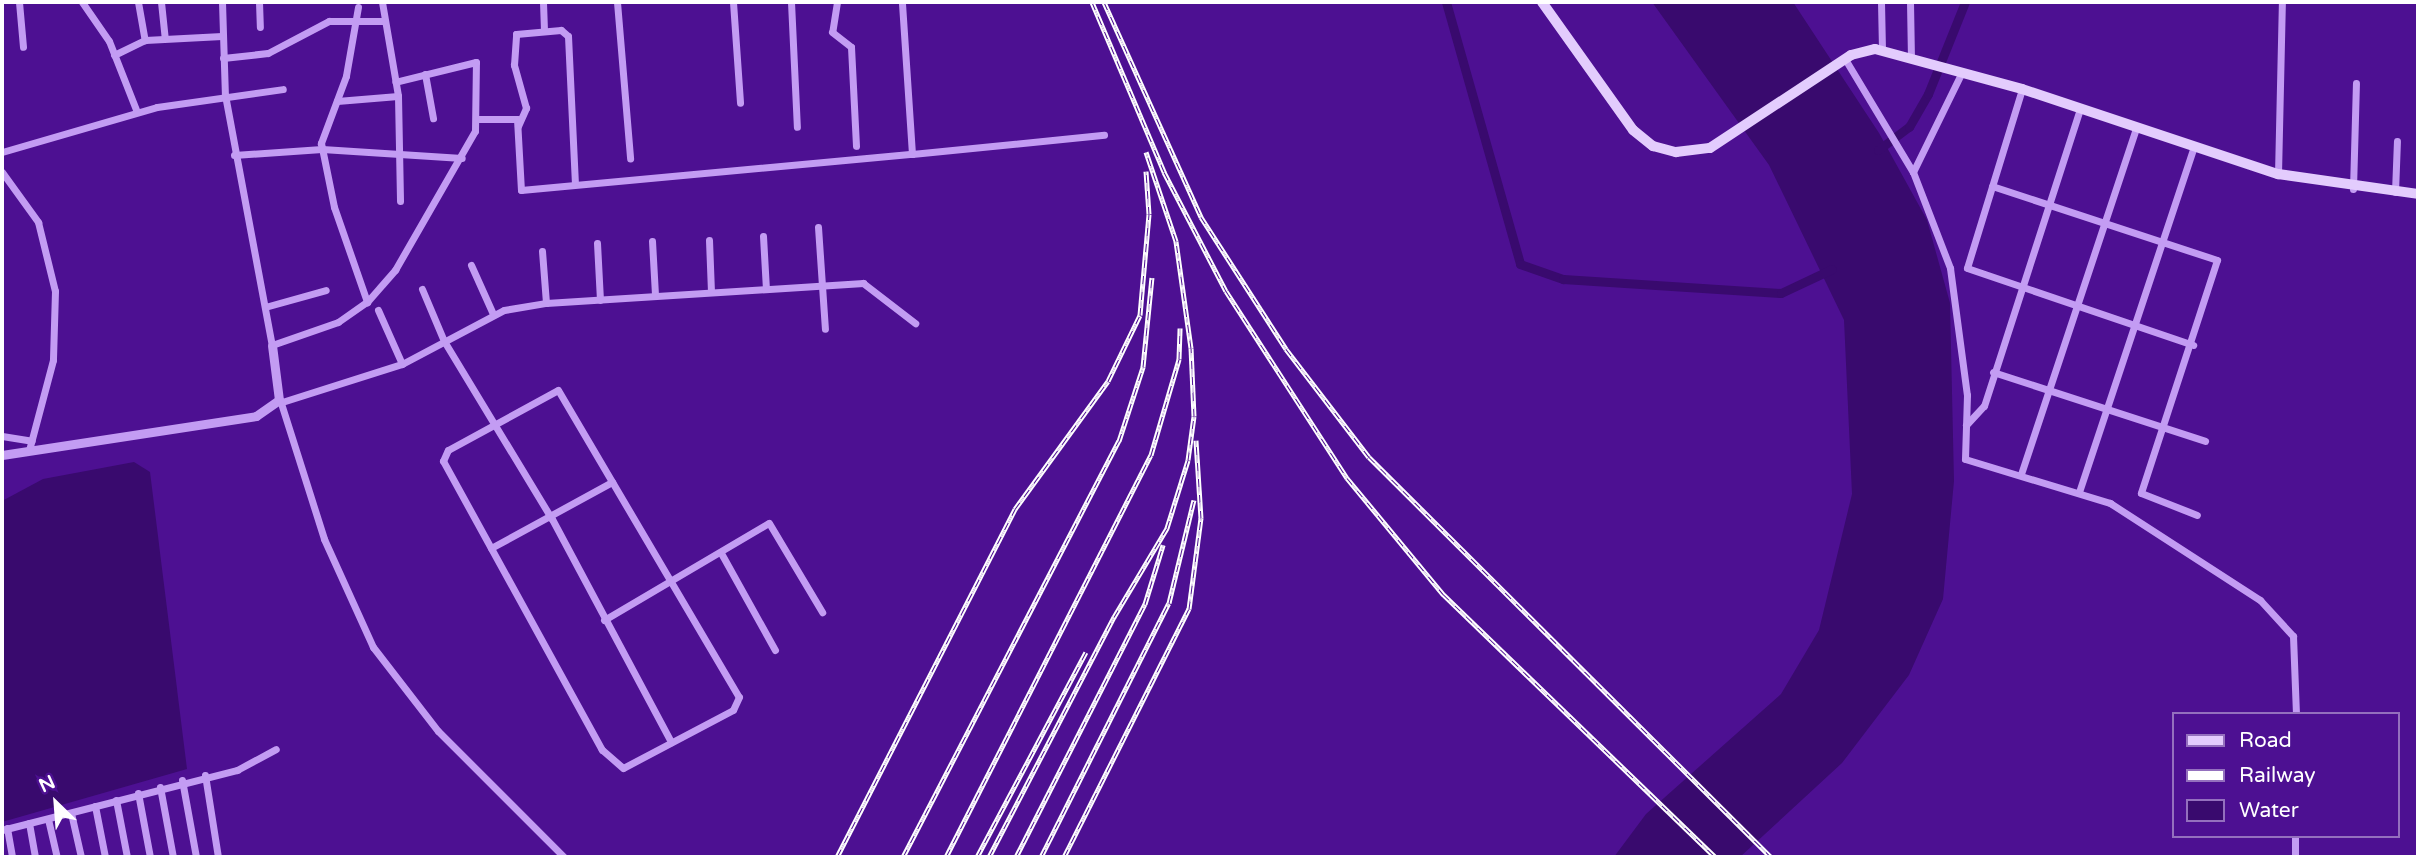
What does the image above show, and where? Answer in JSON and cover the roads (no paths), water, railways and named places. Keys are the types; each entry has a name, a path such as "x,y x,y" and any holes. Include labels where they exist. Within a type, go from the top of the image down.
{"main road":[{"path":"1542,2 1611,104 1653,146 1696,152 1723,138 1845,60 1882,50 2022,89 2193,149 2278,174 2353,189 2418,194"}],"street":[{"path":"19,2 23,47"},
{"path":"82,2 114,55 137,112"},
{"path":"138,2 145,40"},
{"path":"161,2 165,38"},
{"path":"222,2 225,95 234,155 281,401 324,539 373,647 439,731 564,857"},
{"path":"259,2 260,27"},
{"path":"382,2 398,96 400,201"},
{"path":"543,2 544,29"},
{"path":"617,2 630,158"},
{"path":"733,2 740,103"},
{"path":"791,2 797,127"},
{"path":"837,2 832,32 851,47 856,146"},
{"path":"902,2 912,154"},
{"path":"1881,2 1882,50"},
{"path":"1910,2 1911,57"},
{"path":"2278,174 2281,2"},
{"path":"358,7 358,23 337,101 324,124 322,149 334,207 367,302"},
{"path":"223,58 268,53 329,21 384,21"},
{"path":"518,126 526,108 514,39 519,31 544,29 568,36 575,183"},
{"path":"114,55 145,40 222,36"},
{"path":"1845,60 1913,172 1958,297 1966,425 1965,459 2079,492 2137,517 2277,614 2293,636 2296,712"},
{"path":"272,345 338,322 367,302 395,270 462,159 479,119 476,62 395,82"},
{"path":"1913,172 1960,72"},
{"path":"425,74 433,118"},
{"path":"2353,189 2356,82"},
{"path":"2,152 137,112 225,95 283,89"},
{"path":"2022,89 1965,264 1970,272 2193,345"},
{"path":"337,101 398,96"},
{"path":"1966,425 1981,412 2080,109"},
{"path":"479,119 515,118 518,126 521,190 1104,135"},
{"path":"2021,474 2106,225 2136,128"},
{"path":"2395,192 2397,141"},
{"path":"234,155 322,149 462,159"},
{"path":"2079,492 2164,244 2193,149"},
{"path":"2,172 38,222 55,291 53,360 30,446"},
{"path":"1992,186 2217,260 2193,345 2141,493 2197,515"},
{"path":"818,227 825,329"},
{"path":"763,236 766,289"},
{"path":"709,240 711,291"},
{"path":"652,241 655,295"},
{"path":"597,243 600,300"},
{"path":"542,251 546,303"},
{"path":"471,265 493,314"},
{"path":"2,455 30,446 216,426 256,416 281,401 402,364 493,314 546,303 863,283 915,323"},
{"path":"422,289 444,341 496,421 552,519 671,742"},
{"path":"265,307 326,290"},
{"path":"378,310 402,364"},
{"path":"1993,372 2205,441"},
{"path":"558,390 739,698 733,710 616,767 443,461 448,450 496,421 558,390"},
{"path":"2,436 30,446"},
{"path":"491,548 552,519 611,482"},
{"path":"604,620 769,523 822,612"},
{"path":"721,553 775,650"},
{"path":"12,857 4,829 71,813 182,780 237,770 276,749"},
{"path":"205,775 218,857"},
{"path":"182,780 196,857"},
{"path":"160,787 173,857"},
{"path":"138,793 150,857"},
{"path":"116,800 127,857"},
{"path":"95,806 105,857"},
{"path":"71,813 81,857"},
{"path":"48,818 57,857"},
{"path":"29,823 35,857"},
{"path":"2295,838 2295,857"}],"water":[{"path":"1652,2 1793,2 1879,133 1927,220 1950,303 1954,481 1943,599 1909,675 1842,763 1740,857 1614,857 1646,814 1781,694 1819,630 1852,494 1844,320 1769,165"},
{"path":"134,462 150,472 187,769 2,822 2,501 43,479"}],"waterway":[{"path":"1446,2 1520,264 1563,279 1781,293 1832,269"},
{"path":"1878,150 1909,127 1928,94 1965,2"}],"railway":[{"path":"1092,2 1164,172 1226,291 1347,478 1443,594 1715,857"},
{"path":"1104,2 1201,217 1286,349 1369,457 1771,857"},
{"path":"989,857 1114,617 1167,528 1188,460 1194,416 1191,348 1176,241 1146,152"},
{"path":"837,857 1015,509 1108,381 1140,315 1149,214 1146,171"},
{"path":"903,857 1119,441 1143,367 1152,277"},
{"path":"946,857 1151,455 1179,359 1180,328"},
{"path":"1064,857 1189,609 1201,518 1196,440"},
{"path":"1041,857 1169,603 1194,500"},
{"path":"1016,857 1145,604 1163,545"},
{"path":"977,857 1086,652"}]}
